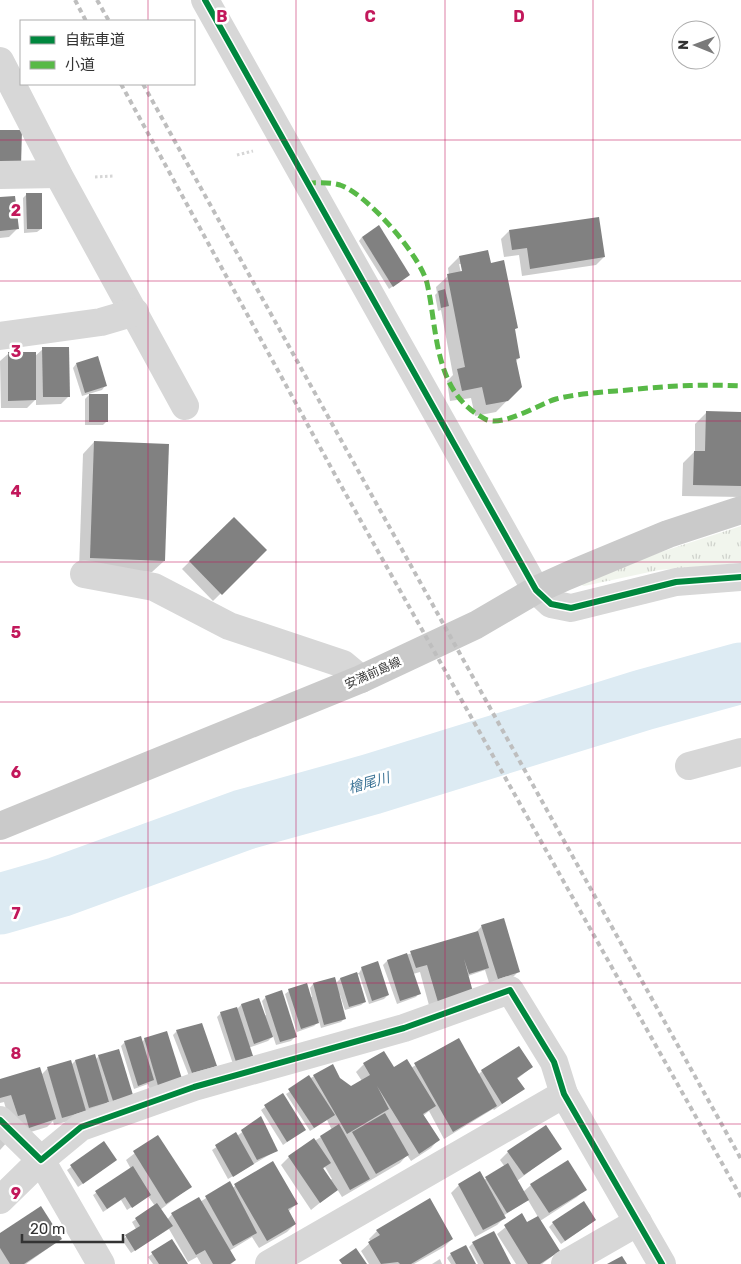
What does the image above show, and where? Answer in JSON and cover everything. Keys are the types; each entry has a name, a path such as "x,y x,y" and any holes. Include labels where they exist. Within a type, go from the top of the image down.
{"main road":[{"name":"安満前島線","path":"0,826 361,679 476,625 536,590 668,534 741,510"}],"street":[{"path":"205,0 536,590 551,604 571,608 676,582 741,577"},
{"path":"0,61 58,174 136,312 185,406"},
{"path":"0,175 58,174"},
{"path":"0,336 100,322 136,312"},
{"path":"84,574 154,587 229,626 343,664 361,679"},
{"path":"689,766 741,752"},
{"path":"0,1200 40,1160 82,1127 194,1087 404,1028 510,990 554,1062 564,1094 662,1264"},
{"path":"269,1264 564,1094"},
{"path":"0,1120 40,1160 101,1264"},
{"path":"564,1264 638,1222"}],"green space":[{"path":"741,526 741,563 659,570 584,586 579,584 584,577"}],"building":[{"path":"0,130 22,130 21,166 0,166"},
{"path":"26,193 42,193 42,229 27,229"},
{"path":"15,196 19,229 0,231 0,197"},
{"path":"599,217 605,257 530,269 527,248 512,250 509,230"},
{"path":"379,225 410,275 393,287 362,237"},
{"path":"488,250 491,263 504,260 518,328 515,329 520,358 516,359 522,387 508,401 486,405 482,387 462,391 457,369 465,367 447,274 462,271 459,256"},
{"path":"445,289 449,306 441,308 438,291"},
{"path":"42,347 69,347 70,397 43,397"},
{"path":"8,352 36,352 36,400 8,401"},
{"path":"98,356 107,386 85,393 76,363"},
{"path":"89,394 108,394 108,422 89,422"},
{"path":"706,411 741,412 741,486 693,485 694,451 705,451"},
{"path":"94,441 169,444 165,561 90,558"},
{"path":"234,517 267,550 222,595 189,561"},
{"path":"504,918 520,972 498,979 481,925"},
{"path":"478,931 489,968 469,974 464,959 473,992 438,1002 427,965 416,968 410,951"},
{"path":"407,953 421,994 400,1001 387,960"},
{"path":"378,961 389,995 372,1001 361,967"},
{"path":"357,972 366,1002 349,1007 340,978"},
{"path":"335,977 346,1019 324,1025 313,983"},
{"path":"307,983 319,1023 301,1029 288,989"},
{"path":"282,990 297,1037 280,1042 265,996"},
{"path":"259,998 273,1037 254,1044 241,1004"},
{"path":"237,1007 253,1056 236,1062 220,1012"},
{"path":"202,1023 217,1066 192,1073 176,1030"},
{"path":"167,1031 183,1082 159,1089 144,1038"},
{"path":"141,1036 154,1080 138,1086 124,1041"},
{"path":"459,1038 497,1106 453,1132 414,1063"},
{"path":"519,1046 533,1067 517,1078 525,1089 502,1104 481,1070"},
{"path":"119,1049 133,1095 113,1101 98,1055"},
{"path":"384,1051 394,1067 407,1059 436,1106 423,1114 440,1140 419,1154 377,1086 389,1109 347,1134 313,1075 333,1064 340,1078 351,1086 370,1075 363,1063"},
{"path":"95,1054 109,1102 89,1108 75,1060"},
{"path":"71,1060 86,1111 62,1118 47,1067"},
{"path":"40,1067 56,1119 29,1128 25,1114 18,1116 11,1095 0,1098 0,1079"},
{"path":"309,1075 335,1115 314,1128 288,1089"},
{"path":"283,1093 306,1130 287,1142 264,1105"},
{"path":"385,1113 409,1155 376,1174 352,1132"},
{"path":"261,1116 278,1151 257,1160 241,1130"},
{"path":"339,1124 370,1179 350,1190 320,1136"},
{"path":"546,1125 562,1149 524,1175 507,1151"},
{"path":"236,1132 254,1164 233,1177 215,1145"},
{"path":"158,1135 192,1187 166,1204 133,1151"},
{"path":"314,1138 331,1163 323,1168 338,1190 320,1203 288,1156"},
{"path":"104,1141 117,1160 83,1184 70,1165"},
{"path":"568,1160 587,1190 549,1213 530,1184"},
{"path":"273,1161 298,1204 288,1209 296,1224 267,1241 234,1184"},
{"path":"508,1163 529,1200 507,1213 485,1177"},
{"path":"133,1166 151,1195 132,1208 125,1197 107,1209 95,1191"},
{"path":"480,1171 506,1218 483,1230 458,1184"},
{"path":"230,1181 257,1233 233,1246 205,1196"},
{"path":"199,1197 236,1260 230,1264 213,1264 205,1250 196,1255 171,1213"},
{"path":"430,1198 453,1239 411,1264 400,1264 398,1262 381,1264 368,1242 380,1235 376,1230"},
{"path":"584,1201 596,1220 565,1241 552,1222"},
{"path":"157,1203 173,1226 135,1251 125,1235 140,1226 135,1218"},
{"path":"41,1206 62,1239 24,1264 10,1264 0,1248 0,1233"},
{"path":"522,1213 527,1222 538,1216 560,1251 540,1264 528,1264 504,1225"},
{"path":"494,1231 511,1264 484,1264 472,1242"},
{"path":"172,1239 188,1264 159,1264 151,1252"},
{"path":"466,1245 476,1264 456,1264 450,1253"},
{"path":"356,1248 367,1264 342,1264 339,1260"},
{"path":"622,1256 627,1264 607,1264"}],"waterway":[{"name":"檜尾川","path":"0,904 59,887 243,820 372,784 643,700 741,673"}],"railway":[{"path":"75,0 85,20"},
{"path":"97,0 108,20"},
{"path":"122,85 339,482 741,1197"},
{"path":"144,85 741,1159"}],"marked path":[{"path":"306,183 336,184 351,191 378,213 404,242 422,271 427,283 436,340 447,377 456,393 468,407 485,419 492,421 510,418 556,399 583,394 670,386 741,386"}],"cycle path":[{"path":"205,0 536,590 551,604 571,608 676,582 741,577"},
{"path":"0,1120 41,1160 81,1127 194,1087 404,1028 510,990 554,1062 564,1094 662,1264"}]}
